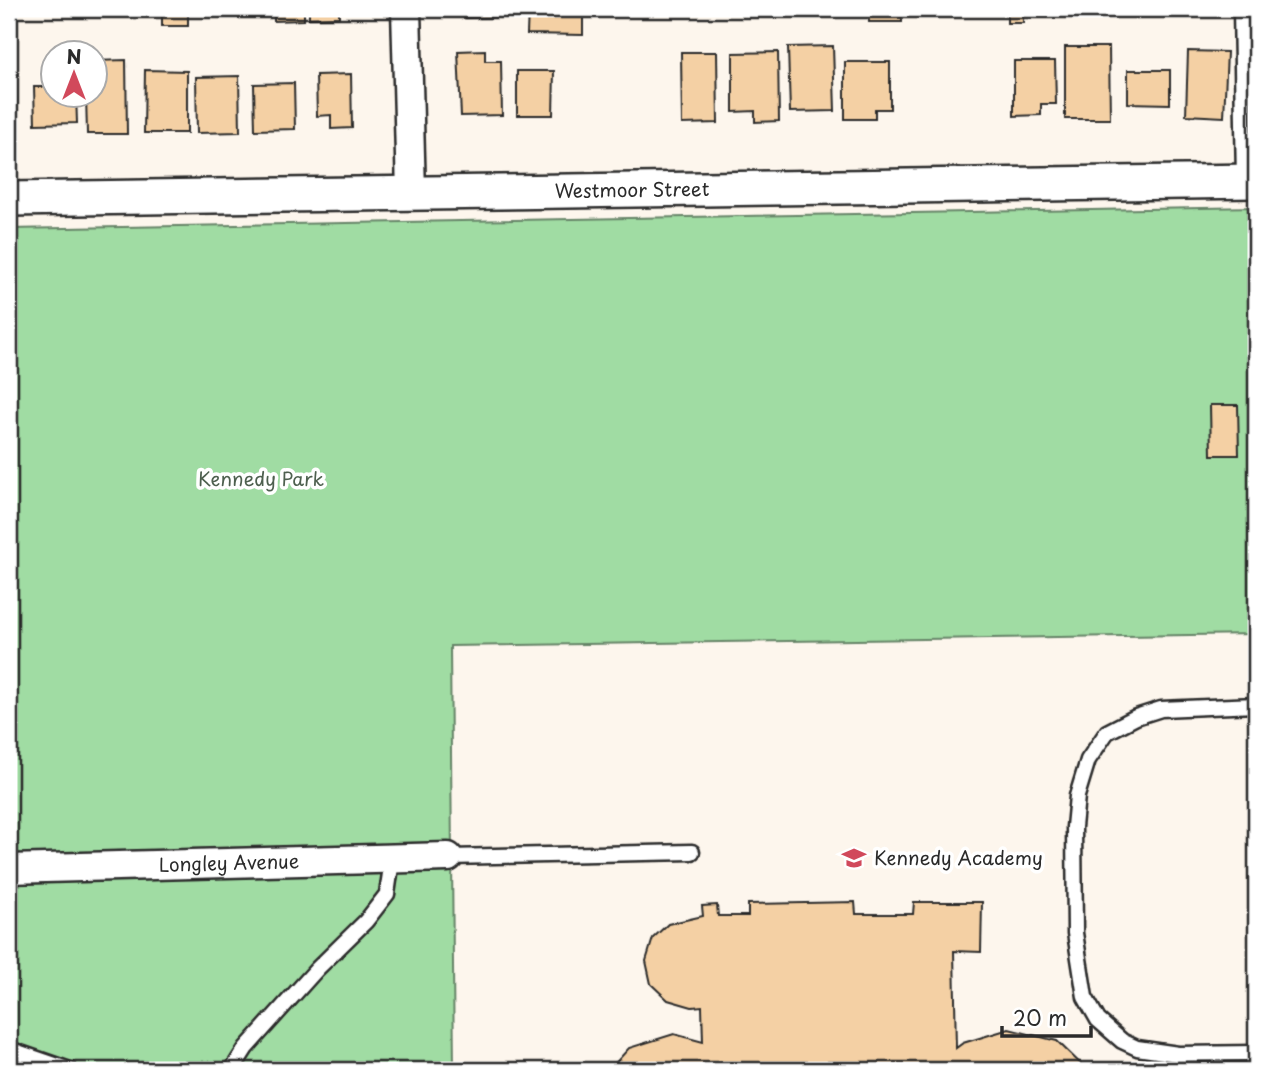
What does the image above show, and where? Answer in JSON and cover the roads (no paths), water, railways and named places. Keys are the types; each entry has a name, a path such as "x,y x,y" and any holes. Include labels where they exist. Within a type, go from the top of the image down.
{"street":[{"path":"406,9 411,194"},
{"name":"Westmoor Street","path":"9,200 1250,181"},
{"name":"Longley Avenue","path":"9,869 448,858"}],"lane":[{"path":"1241,9 1250,181"},
{"path":"1256,705 1161,709 1136,716 1107,732 1088,760 1077,796 1074,827 1075,933 1086,997 1098,1020 1122,1041 1137,1048 1178,1054 1256,1053"},
{"path":"448,858 692,852"},
{"path":"232,1070 246,1048 317,969 366,921 387,894 392,860"},
{"path":"9,1049 70,1070"}],"place":[{"name":"Kennedy Academy","path":"854,858"}],"park label":[{"name":"Kennedy Park","path":"261,479"}]}
